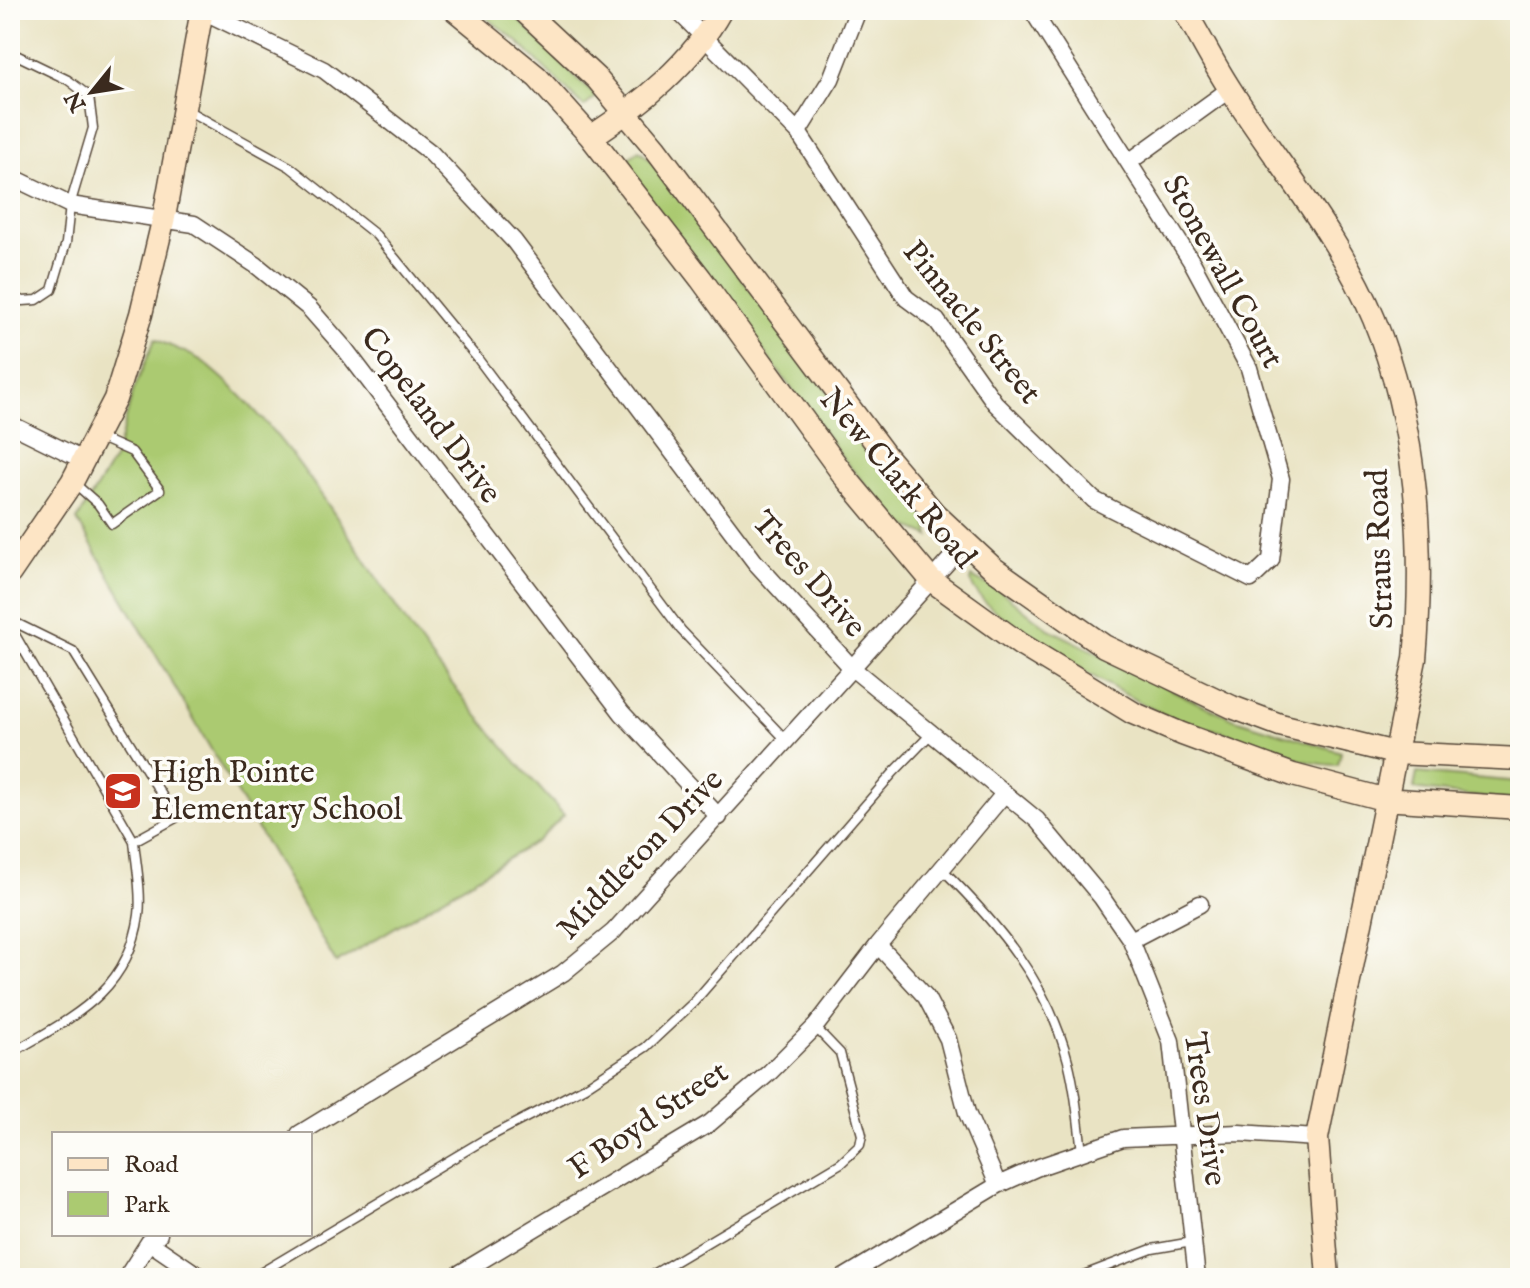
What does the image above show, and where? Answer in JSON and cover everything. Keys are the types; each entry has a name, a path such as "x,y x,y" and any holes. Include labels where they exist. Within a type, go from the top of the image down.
{"main road":[{"path":"10,573 72,482 115,399 141,314 164,217 202,10"},
{"name":"New Clark Road","path":"455,10 537,77 591,137 701,279 845,477 931,580 1020,644 1133,713 1293,775 1383,799 1520,808"},
{"name":"New Clark Road","path":"523,10 597,79 655,148 885,455 964,544 1050,610 1104,646 1138,664 1280,725 1395,753 1520,759"},
{"path":"591,137 625,114 706,37 721,10"},
{"name":"Straus Road","path":"1184,10 1230,89 1309,201 1348,270 1373,318 1398,387 1407,429 1420,601 1415,659 1383,799 1317,1138 1328,1278"}],"street":[{"name":"Trees Drive","path":"202,10 324,70 430,152 514,241 755,562 852,668 1037,820 1102,898 1131,940 1171,1041 1197,1278"},
{"name":"Pinnacle Street","path":"677,10 798,132 906,298 937,321 995,403 1094,500 1251,579"},
{"path":"798,132 831,79 858,10"},
{"name":"Stonewall Court","path":"1032,10 1193,264 1249,368 1281,479 1271,560 1251,579"},
{"path":"1129,162 1230,89"},
{"name":"Copeland Drive","path":"10,176 70,205 194,224 256,265 309,308 355,361 622,713 719,817"},
{"path":"10,424 83,460"},
{"name":"Middleton Drive","path":"302,1132 563,973 613,932 964,544"},
{"name":"F Boyd Street","path":"452,1278 710,1123 815,1027 878,945 1004,794"},
{"path":"1131,940 1200,904"},
{"path":"878,945 926,997 948,1039 967,1113 998,1185"},
{"path":"843,1278 998,1185 1123,1138 1239,1133 1317,1138"},
{"path":"126,1278 154,1238 202,1278"}],"lane":[{"path":"10,52 68,80 89,96 93,128 70,205 66,243 52,290 37,300 23,301 10,295"},
{"path":"182,107 290,167 376,235 478,359 681,630 787,741"},
{"path":"72,482 98,504 112,524 160,490 132,452 96,436"},
{"path":"10,620 73,651 176,818 134,841"},
{"path":"10,626 134,841 139,915 122,967 91,1006 10,1054"},
{"path":"252,1278 487,1138 585,1087 646,1047 694,1002 894,772 933,733"},
{"path":"942,869 1015,947 1047,1005 1068,1060 1082,1152"},
{"path":"647,1278 841,1163 860,1145 862,1135 840,1053 815,1027"},
{"path":"1076,1278 1152,1249 1192,1242"}],"green space":[{"path":"477,10 509,10 596,97 584,107 518,42"},
{"path":"639,150 650,159 927,520 930,536 901,524 849,466 629,170 625,161"},
{"path":"155,339 205,363 266,422 318,490 431,656 486,726 564,815 537,841 336,963 77,520 116,456 133,392"},
{"path":"971,577 999,590 1049,629 1196,702 1235,719 1341,752 1338,765 1295,758 1226,733 1174,719 1149,707 1022,632 976,592"},
{"path":"1417,773 1520,782 1520,802 1420,790 1414,788"}],"place":[{"name":"High Pointe Elementary School","path":"123,791"}]}
